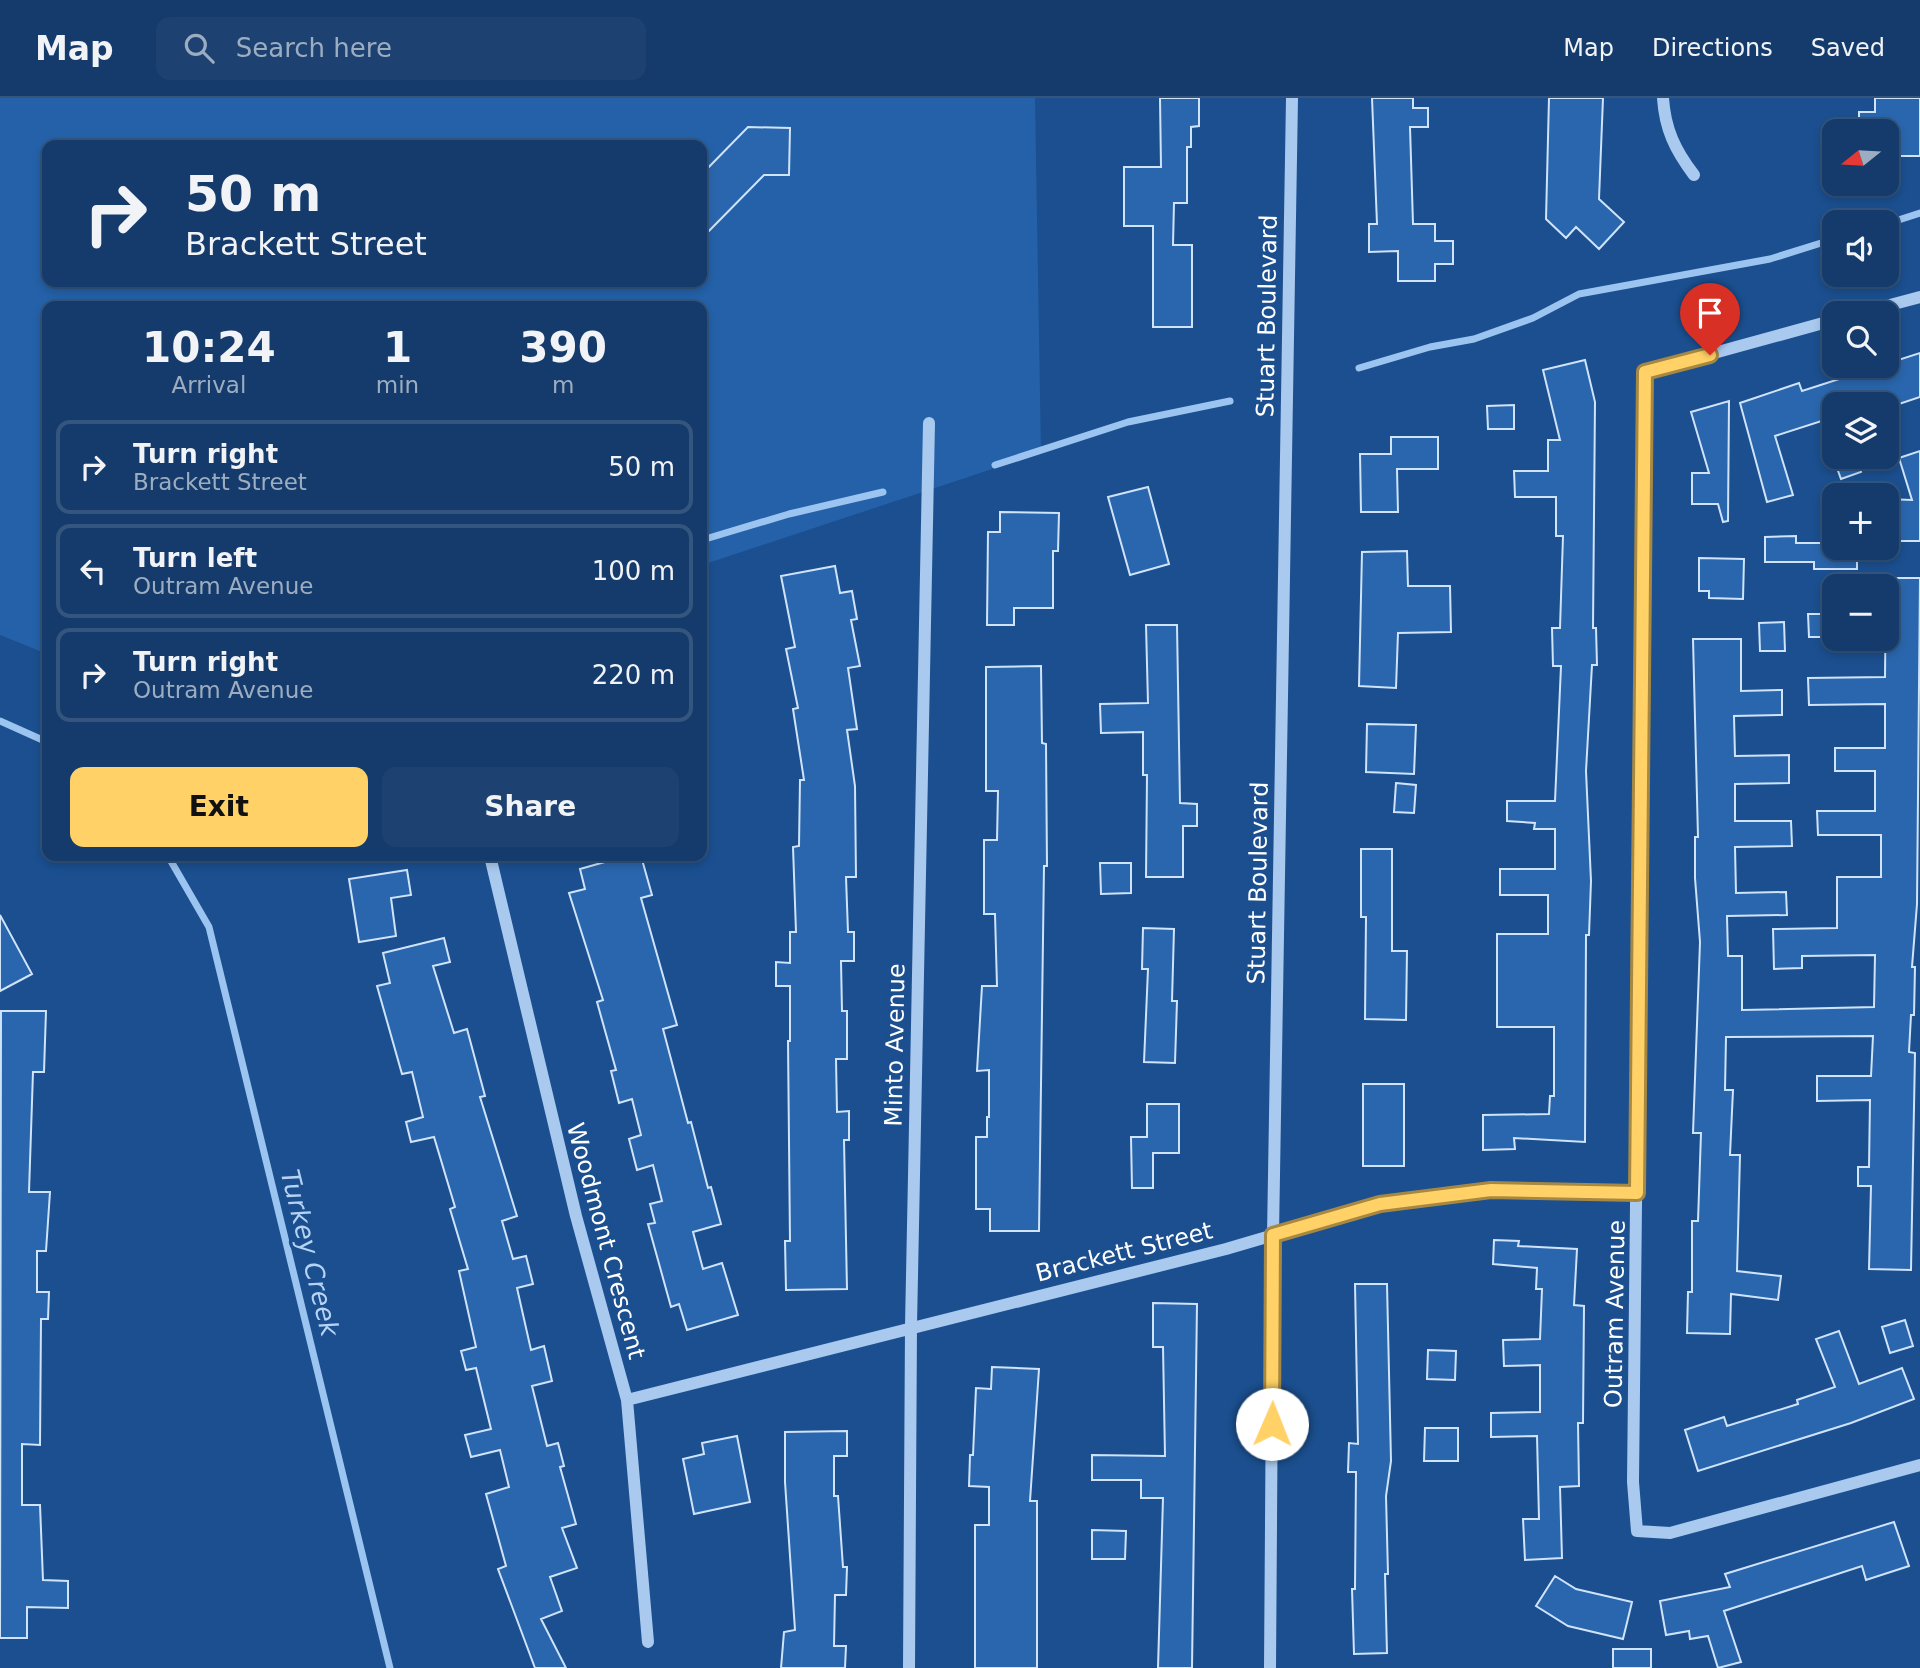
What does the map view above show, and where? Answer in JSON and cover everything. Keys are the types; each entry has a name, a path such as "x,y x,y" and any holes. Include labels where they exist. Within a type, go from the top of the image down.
{"street":[{"name":"Stuart Boulevard","path":"1270,1668 1273,1235 1292,98"},
{"path":"1663,98 1665,124 1669,135 1694,175"},
{"path":"1899,303 1920,297"},
{"name":"Outram Avenue","path":"1822,323 1645,372 1633,1482 1637,1531 1670,1533 1920,1465"},
{"name":"Minto Avenue","path":"909,1668 911,1326 929,423"},
{"name":"Woodmont Crescent","path":"491,861 576,1216 627,1400 648,1642"},
{"name":"Brackett Street","path":"627,1400 1273,1235 1380,1204 1491,1190 1637,1193"}],"shaded area":[{"path":"0,98 1035,98 1041,453 707,563 707,301 42,301 42,652 0,635"}],"building":[{"path":"1160,98 1199,98 1199,126 1191,127 1191,147 1187,147 1187,203 1174,203 1173,245 1192,245 1192,327 1153,327 1153,226 1124,226 1124,167 1161,167"},
{"path":"1372,98 1413,98 1413,108 1428,108 1428,127 1410,127 1413,224 1435,224 1435,241 1453,241 1453,264 1435,264 1435,281 1398,281 1398,251 1369,252 1369,224 1377,224"},
{"path":"1549,98 1603,98 1599,199 1624,222 1599,249 1576,227 1566,238 1546,219"},
{"path":"1875,98 1920,98 1920,156 1899,156 1899,119 1859,119 1859,112 1875,112"},
{"path":"748,127 790,128 789,175 764,175 707,233 707,169"},
{"path":"1920,353 1920,397 1899,404 1899,392 1822,392 1822,421 1775,436 1793,495 1767,502 1740,403 1799,383 1802,391 1842,378 1899,378 1899,360"},
{"path":"1585,360 1595,402 1593,628 1596,628 1597,665 1592,665 1586,771 1591,881 1589,935 1586,935 1585,1142 1514,1138 1515,1149 1483,1150 1483,1115 1549,1114 1550,1096 1554,1096 1554,1027 1497,1027 1497,934 1548,934 1548,895 1500,895 1500,869 1555,869 1555,829 1534,829 1535,823 1507,821 1507,801 1555,801 1561,666 1553,666 1552,628 1560,628 1563,536 1556,536 1556,497 1515,497 1514,471 1548,471 1548,440 1560,440 1543,370"},
{"path":"1729,401 1728,521 1723,522 1718,504 1692,504 1692,473 1709,473 1691,412"},
{"path":"1514,405 1514,429 1488,429 1487,406"},
{"path":"1391,437 1438,437 1438,469 1397,469 1398,512 1361,512 1360,454 1391,454"},
{"path":"1920,451 1920,541 1899,541 1899,500 1912,500 1899,458"},
{"path":"1837,469 1860,469 1861,472 1841,479"},
{"path":"1148,487 1169,564 1130,575 1108,497"},
{"path":"1000,512 1059,513 1058,551 1053,551 1053,608 1014,608 1014,625 987,625 988,532 1000,532"},
{"path":"1796,536 1796,543 1822,543 1822,560 1857,560 1857,569 1814,569 1814,562 1765,562 1765,537"},
{"path":"1407,551 1408,586 1450,586 1451,632 1398,633 1396,688 1359,686 1362,552"},
{"path":"1699,558 1744,559 1743,599 1709,598 1709,591 1699,591"},
{"path":"835,566 840,593 852,591 857,619 851,620 860,666 848,668 857,729 847,730 855,786 856,877 846,877 848,932 854,932 854,961 841,961 842,1011 847,1011 847,1059 836,1059 837,1112 849,1111 849,1140 844,1140 847,1289 786,1290 785,1241 790,1241 790,986 776,986 776,962 790,963 790,932 796,932 793,847 799,846 800,780 804,780 793,709 798,708 786,649 795,647 781,576"},
{"path":"1899,578 1920,578 1917,904 1912,967 1915,967 1914,1015 1911,1015 1909,1052 1915,1053 1911,1270 1869,1269 1871,1186 1858,1186 1858,1167 1869,1167 1870,1100 1817,1101 1817,1076 1871,1076 1873,1036 1726,1037 1725,1090 1733,1090 1730,1155 1740,1155 1737,1271 1781,1276 1778,1300 1731,1294 1730,1334 1687,1333 1688,1292 1692,1292 1692,1221 1698,1221 1701,1133 1693,1133 1700,942 1695,878 1695,837 1698,837 1693,639 1741,639 1741,691 1782,690 1782,715 1734,716 1735,756 1789,755 1789,783 1735,784 1735,821 1791,821 1792,846 1735,847 1736,893 1786,892 1787,915 1727,916 1728,956 1742,956 1742,1010 1874,1007 1875,955 1802,956 1802,968 1774,969 1773,929 1837,928 1837,877 1881,877 1881,835 1818,835 1817,811 1875,811 1875,771 1835,771 1835,748 1885,748 1885,704 1809,705 1808,678 1885,677 1885,651 1899,651"},
{"path":"1808,614 1822,614 1822,637 1809,637"},
{"path":"1784,622 1785,651 1760,651 1759,623"},
{"path":"1146,625 1177,625 1180,803 1197,804 1197,826 1183,826 1183,877 1146,877 1147,775 1143,775 1143,732 1101,733 1100,704 1148,703"},
{"path":"1041,666 1042,743 1046,744 1047,866 1044,866 1039,1231 990,1231 990,1209 976,1209 976,1137 987,1137 989,1117 989,1070 977,1071 982,986 997,986 995,914 984,914 984,840 997,840 998,791 986,791 986,667"},
{"path":"1367,724 1416,725 1414,774 1366,772"},
{"path":"1396,783 1416,785 1414,813 1394,812"},
{"path":"1361,849 1392,849 1392,951 1407,951 1406,1020 1365,1019 1366,917 1361,917"},
{"path":"608,861 642,861 652,895 641,898 677,1025 663,1029 688,1123 691,1122 708,1188 711,1187 721,1224 693,1232 703,1269 722,1263 738,1315 687,1330 679,1304 671,1307 648,1224 655,1223 650,1204 662,1201 653,1165 637,1170 629,1139 641,1135 632,1099 619,1103 611,1071 616,1070 597,1002 603,1000 569,893 585,889 580,869"},
{"path":"1100,863 1131,863 1131,893 1101,894"},
{"path":"407,870 411,895 391,898 396,936 359,942 349,879"},
{"path":"0,915 32,974 0,991"},
{"path":"1143,928 1174,929 1172,1001 1177,1001 1175,1063 1144,1062 1148,969 1142,969"},
{"path":"444,938 450,962 433,966 454,1033 467,1029 485,1096 480,1097 517,1216 502,1221 513,1259 526,1256 533,1284 517,1288 531,1350 544,1346 552,1381 532,1386 547,1446 558,1443 564,1466 560,1467 576,1524 562,1528 577,1568 550,1577 562,1611 541,1619 566,1668 535,1668 498,1569 506,1566 486,1494 509,1487 500,1450 471,1457 465,1435 491,1429 476,1368 466,1370 461,1351 476,1347 459,1271 468,1269 450,1209 455,1207 434,1137 411,1142 406,1122 423,1117 412,1072 402,1074 377,986 390,983 383,953"},
{"path":"1,1011 46,1011 44,1072 33,1072 29,1192 50,1192 46,1251 37,1251 37,1292 49,1292 48,1319 41,1319 40,1445 22,1444 22,1505 40,1505 43,1580 68,1581 68,1608 27,1607 27,1638 0,1638"},
{"path":"1363,1084 1404,1084 1404,1166 1363,1166"},
{"path":"1147,1104 1179,1104 1179,1153 1153,1153 1153,1188 1132,1188 1131,1137 1147,1137"},
{"path":"1494,1240 1519,1241 1518,1246 1577,1249 1574,1305 1584,1306 1583,1423 1578,1423 1579,1486 1560,1487 1562,1558 1525,1560 1523,1519 1539,1519 1537,1436 1491,1437 1491,1413 1540,1412 1540,1365 1504,1366 1503,1340 1540,1339 1542,1289 1536,1289 1537,1268 1493,1264"},
{"path":"1355,1284 1387,1284 1391,1461 1386,1496 1387,1653 1354,1654 1352,1589 1355,1589 1356,1472 1348,1472 1349,1443 1358,1444"},
{"path":"1153,1303 1197,1304 1192,1668 1158,1668 1163,1498 1141,1498 1141,1480 1092,1480 1092,1455 1165,1456 1163,1347 1153,1347"},
{"path":"1905,1320 1913,1346 1890,1353 1882,1327"},
{"path":"1839,1331 1859,1384 1902,1368 1914,1399 1851,1423 1698,1471 1685,1430 1724,1417 1727,1426 1798,1404 1797,1400 1835,1387 1816,1339"},
{"path":"1428,1350 1456,1351 1455,1380 1427,1379"},
{"path":"992,1367 1039,1369 1030,1501 1037,1501 1037,1668 975,1668 975,1525 989,1525 989,1487 969,1486 970,1455 973,1455 976,1388 991,1389"},
{"path":"1425,1428 1458,1428 1458,1461 1424,1461"},
{"path":"847,1431 847,1456 834,1456 834,1496 838,1496 843,1567 847,1567 846,1595 835,1595 834,1646 846,1646 845,1668 781,1668 784,1632 795,1630 785,1482 785,1432"},
{"path":"737,1436 750,1502 694,1514 683,1459 704,1454 702,1443"},
{"path":"1894,1522 1909,1566 1866,1580 1862,1566 1724,1611 1741,1662 1718,1668 1708,1636 1690,1639 1689,1631 1666,1635 1660,1601 1730,1587 1725,1574"},
{"path":"1092,1530 1126,1531 1125,1559 1092,1559"},
{"path":"1555,1576 1576,1589 1632,1602 1623,1639 1568,1626 1536,1606"},
{"path":"1613,1649 1651,1649 1651,1668 1613,1668"}],"waterway":[{"path":"1899,220 1920,213"},
{"path":"1359,368 1430,347 1474,339 1533,318 1579,294 1770,259 1822,243"},
{"path":"995,465 1128,422 1230,401"},
{"path":"707,539 789,514 883,492"},
{"name":"Turkey Creek","path":"0,721 42,740"},
{"name":"Turkey Creek","path":"171,861 209,927 390,1668"}],"route":[{"path":"1272,1424 1273,1235 1380,1204 1491,1190 1637,1193 1645,372 1710,355"}]}
